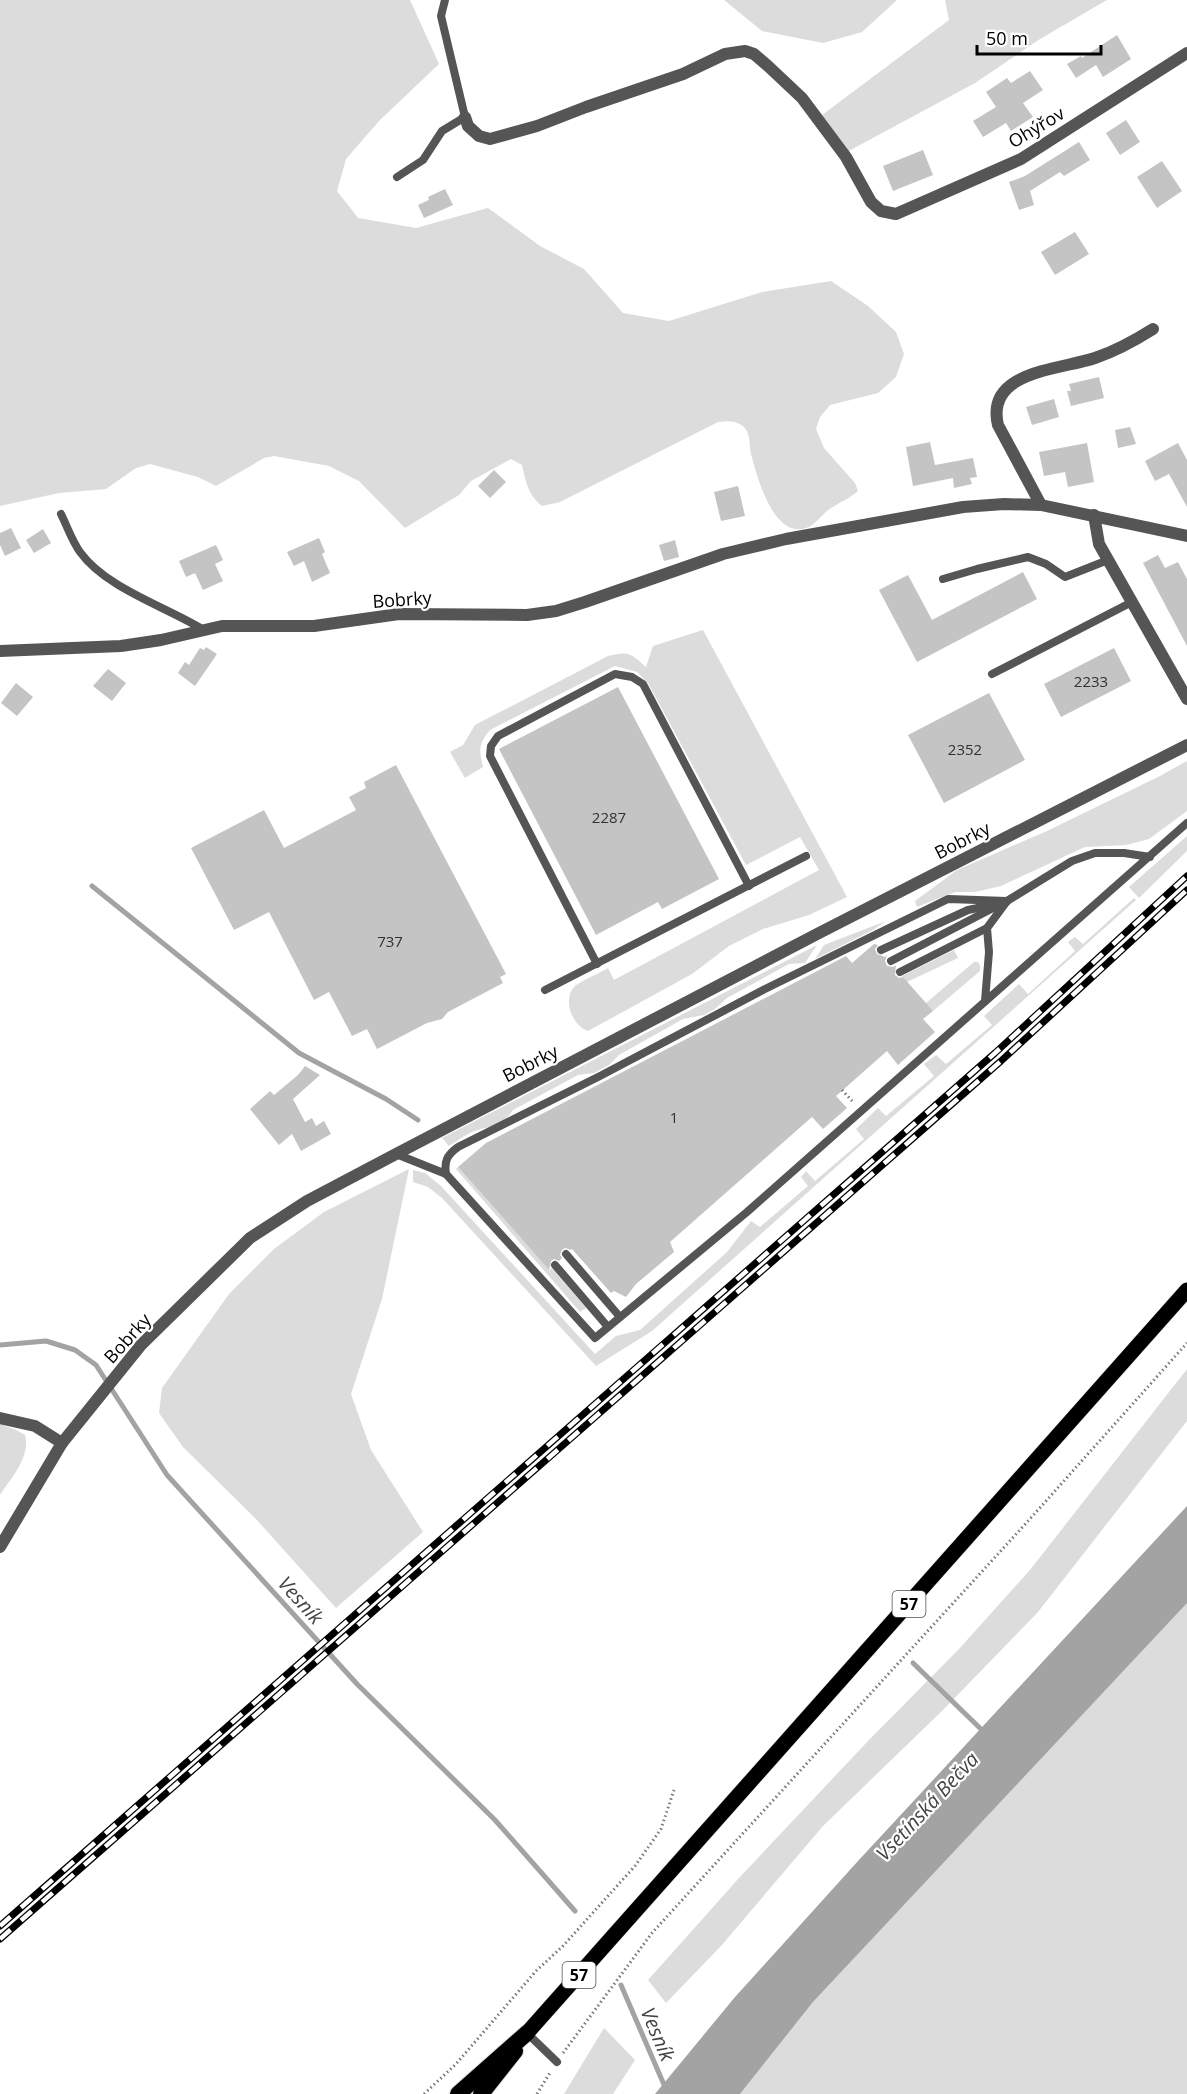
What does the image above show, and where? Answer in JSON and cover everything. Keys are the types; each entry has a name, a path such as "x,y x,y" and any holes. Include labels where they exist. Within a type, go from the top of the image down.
{"highway":[{"name":"57","path":"458,2094 527,2033"},
{"name":"57","path":"481,2094 505,2066 527,2033"}],"main road":[{"name":"57","path":"527,2033 1187,1290"}],"street":[{"name":"Ohýřov","path":"465,117 468,126 479,136 490,139 537,126 683,74 725,54 745,51 754,54 802,98 846,157 871,202 881,211 896,214 1021,159 1187,53"},
{"path":"1041,505 998,425 995,414 998,401 1006,388 1021,377 1111,352 1153,329"},
{"name":"Bobrky","path":"0,651 121,646 161,640 222,626 314,626 399,614 527,615 585,602 723,554 786,539 963,507 1004,504 1041,505 1187,536"},
{"path":"1094,515 1099,544 1187,699"},
{"name":"Bobrky","path":"0,1547 62,1443 141,1346 250,1238 307,1201 396,1154 821,932 1187,745"},
{"path":"0,1418 35,1426 62,1443"}],"lane":[{"path":"397,177 423,159 442,131 465,117 441,16 445,0"},
{"path":"61,514 79,552 95,568 112,580 202,629"},
{"path":"943,579 977,568 1028,557 1046,564 1065,577 1108,560"},
{"path":"992,674 1132,602"},
{"path":"597,964 490,756 491,746 498,736 615,674 632,677 643,684 749,886"},
{"path":"396,1154 446,1174 594,1338 747,1212 1187,823"},
{"path":"891,961 1007,901 1072,861 1095,853 1150,856"},
{"path":"545,990 806,856"},
{"path":"446,1174 445,1165 449,1154 458,1148 765,989 927,909 948,899 1007,901"},
{"path":"900,972 987,928 1007,901"},
{"path":"881,950 968,910 1007,901"},
{"path":"985,1001 989,952 987,928"},
{"path":"566,1254 620,1317"},
{"path":"555,1265 608,1327"},
{"path":"527,2033 557,2062"}],"path":[{"path":"842,1090 861,1110"},
{"path":"537,2094 557,2062 652,1933 1187,1343"},
{"path":"424,2094 456,2064 536,1971 563,1946 635,1866 661,1829 674,1790"}],"shaded area":[{"path":"0,0 410,0 439,64 380,120 346,159 337,191 358,218 416,228 488,208 540,246 584,269 623,313 669,321 762,292 831,281 868,306 896,332 904,354 896,377 878,393 830,405 820,417 816,429 824,448 855,483 858,491 831,508 809,527 794,529 784,524 768,503 762,490 746,430 738,423 728,421 718,422 560,502 542,506 537,502 526,483 522,465 511,459 471,481 459,495 405,528 359,481 329,466 274,456 264,458 216,486 198,477 150,464 136,468 106,489 59,493 0,506"},
{"path":"724,0 897,0 862,32 823,43 762,31"},
{"path":"945,0 1107,0 1040,39 975,83 845,153 822,115 949,20"},
{"path":"703,630 847,897 809,915 763,929 729,946 692,974 588,1031 574,1019 569,1006 574,987 608,968 614,980 819,870 800,837 746,865 648,683 637,672 615,666 490,730 481,747 483,767 465,778 450,752 463,745 475,725 608,656 629,654 646,667 653,646"},
{"path":"1187,761 1187,811 1149,839 1126,845 1085,847 1001,886 975,892 955,892 917,907 915,901 957,870 1047,831"},
{"path":"1187,836 1187,851 1139,898 1129,887"},
{"path":"1134,898 1136,900 652,1331 596,1366 442,1198 428,1187 413,1182 413,1170 425,1173 441,1186 595,1354 616,1336 640,1330 727,1252 751,1221 760,1227 808,1186 801,1177 806,1171 815,1181 864,1139 856,1129 878,1108 886,1116 934,1076 924,1064 936,1055 946,1064 992,1025 984,1016 1019,984 1028,994 1075,951 1068,942 1075,937 1083,944"},
{"path":"886,921 873,930 815,959 824,945"},
{"path":"817,945 805,963 789,964 727,998 704,1015 683,1019 619,1055 609,1065 594,1073 578,1075 513,1110 500,1123 472,1132 449,1146 442,1138"},
{"path":"954,950 958,958 907,982 902,976"},
{"path":"974,962 980,965 980,971 933,1011 926,1003"},
{"path":"458,1167 549,1270 552,1268 586,1308 580,1312 456,1169"},
{"path":"409,1169 382,1299 351,1394 371,1450 423,1532 336,1608 256,1519 183,1447 159,1413 162,1388 229,1294 274,1249 324,1212"},
{"path":"1187,1369 1187,1421 1038,1612 943,1710 823,1826 721,1946 666,2003 648,1980 739,1878 868,1741 959,1649 1030,1570"},
{"path":"0,1424 25,1435 26,1443 19,1467 0,1495"},
{"path":"1187,1602 1187,2094 740,2094 813,2002"},
{"path":"604,2028 635,2060 613,2094 564,2094"}],"water":[{"name":"Vsetínská Bečva","path":"1187,1506 1187,1603 813,2002 740,2094 655,2094 735,1997 858,1861"}],"building":[{"path":"1117,35 1131,59 1103,77 1096,65 1076,78 1067,64 1081,56 1082,58"},
{"path":"1030,71 1043,90 1023,103 1033,117 1011,131 1006,123 983,137 973,121 996,107 986,92 1007,78 1011,83"},
{"path":"1126,120 1140,142 1120,155 1106,133"},
{"path":"1079,142 1090,160 1064,176 1060,172 1030,191 1034,205 1019,210 1009,182 1025,176"},
{"path":"923,150 933,175 893,191 883,166"},
{"path":"1162,161 1182,191 1157,208 1137,177"},
{"path":"445,189 453,205 424,218 418,205"},
{"path":"1075,232 1089,254 1055,275 1041,252"},
{"path":"1099,377 1104,398 1071,406 1067,391 1071,391 1069,384"},
{"path":"1054,399 1059,417 1032,425 1026,407"},
{"path":"1130,427 1136,444 1118,448 1115,430"},
{"path":"930,442 935,465 973,458 977,477 970,478 972,484 954,488 953,478 913,486 906,447"},
{"path":"1087,443 1094,482 1068,487 1065,472 1044,476 1039,452"},
{"path":"1178,443 1187,460 1187,507 1169,474 1155,481 1145,461"},
{"path":"494,470 506,482 490,498 478,486"},
{"path":"738,486 745,516 721,521 714,492"},
{"path":"11,528 21,548 5,556 0,545 0,533"},
{"path":"43,529 51,543 34,553 26,540"},
{"path":"319,538 325,552 322,554 330,573 312,582 304,561 294,566 287,552"},
{"path":"675,540 679,557 664,561 659,545"},
{"path":"216,545 223,560 215,564 223,581 203,590 195,573 186,577 179,561"},
{"path":"1158,555 1165,568 1178,562 1187,579 1187,646 1143,563"},
{"path":"1023,572 1037,599 917,662 879,590 908,575 932,620"},
{"path":"206,647 217,654 195,686 178,673 185,662 189,665 200,648 204,650"},
{"path":"1114,648 1131,681 1061,717 1044,684"},
{"path":"108,669 126,683 112,701 93,686"},
{"path":"16,683 33,697 17,716 1,703"},
{"path":"618,687 719,879 662,909 658,902 596,935 499,749"},
{"path":"989,693 1025,760 944,803 908,735"},
{"path":"396,765 506,974 500,977 503,983 448,1012 442,1019 427,1023 377,1049 367,1029 352,1036 329,992 314,1000 269,912 234,930 191,848 264,810 284,848 356,810 349,797 366,788 364,782"},
{"path":"874,944 878,945 875,949 877,954 885,957 887,955 885,961 887,966 896,965 895,975 899,978 903,977 933,1011 923,1019 935,1032 898,1065 887,1051 836,1096 847,1108 823,1129 812,1117 670,1242 674,1252 636,1284 626,1297 614,1291 611,1293 572,1249 562,1250 560,1255 562,1258 559,1261 554,1259 551,1261 549,1270 458,1167 486,1143 846,956 852,963"},
{"path":"305,1066 320,1075 293,1099 305,1122 312,1118 316,1126 324,1121 331,1134 301,1151 292,1134 279,1145 250,1109 270,1091 274,1095"}],"waterway":[{"path":"92,886 299,1053 386,1099 418,1120"},
{"name":"Vesník","path":"0,1345 46,1341 75,1350 96,1365 167,1475 357,1684 495,1820 575,1911"},
{"path":"913,1663 985,1733"},
{"name":"Vesník","path":"621,1985 668,2094"}],"railway":[{"path":"0,1926 995,1053 1187,876"},
{"path":"0,1939 1001,1061 1187,890"}]}
